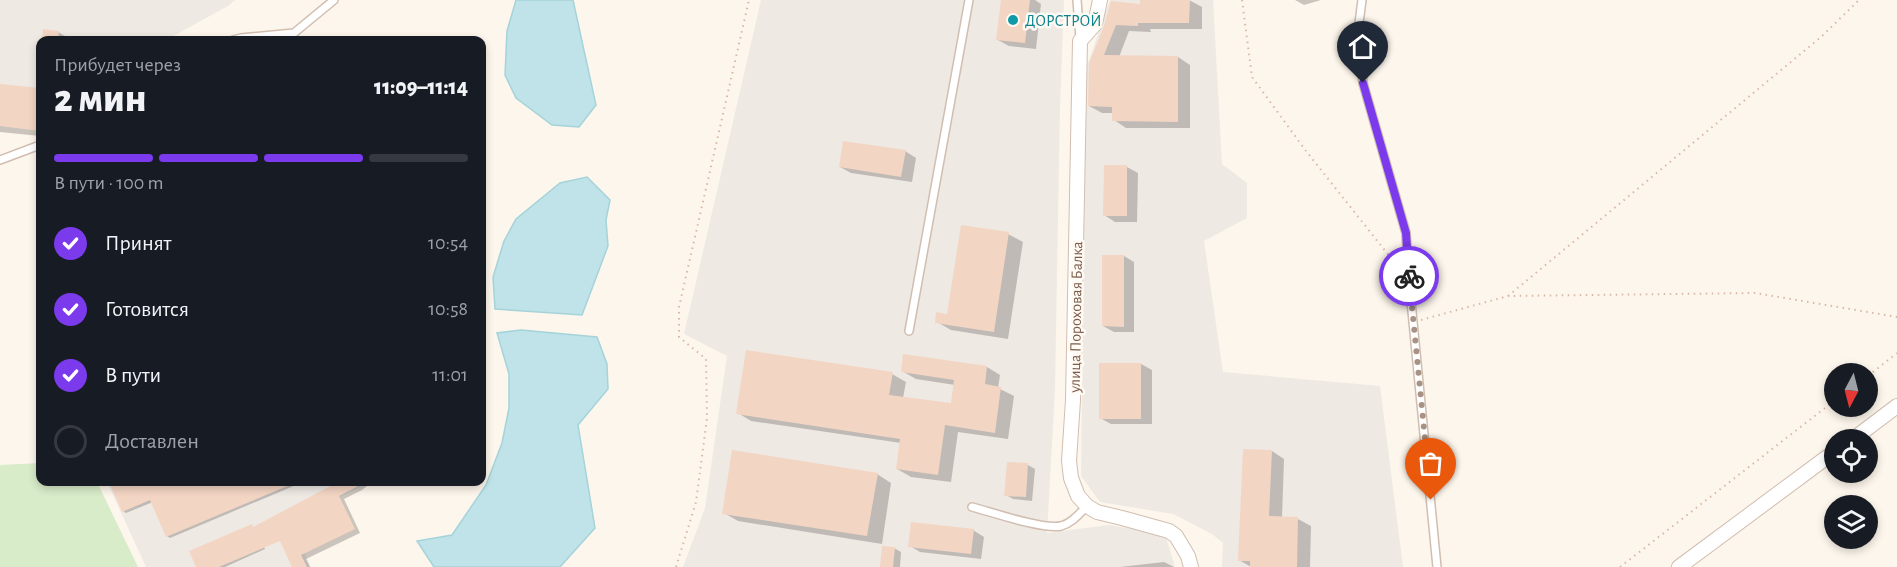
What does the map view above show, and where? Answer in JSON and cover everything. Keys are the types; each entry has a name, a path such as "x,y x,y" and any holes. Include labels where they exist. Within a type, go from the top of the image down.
{"street":[{"path":"1080,41 1095,24 1100,0"},
{"name":"улица Пороховая Балка","path":"1080,41 1073,400 1069,461 1071,478 1078,496 1087,506"},
{"path":"1867,429 1897,406"},
{"path":"1679,567 1824,459"},
{"path":"1087,506 1097,513 1169,531 1176,536 1188,556 1191,567"}],"lane":[{"path":"262,36 294,33 334,0"},
{"path":"909,331 969,0"},
{"path":"1077,0 1080,41"},
{"path":"1362,0 1358,31 1363,83 1406,233 1437,567"},
{"path":"0,160 36,146"},
{"path":"972,507 1044,526 1059,526 1072,521 1087,506"}],"path":[{"path":"676,567 696,502 707,418 706,359 679,337 678,308 749,0"},
{"path":"1242,0 1252,76 1306,151 1409,281"},
{"path":"1508,296 1821,38 1859,0"},
{"path":"1413,322 1508,296 1755,293 1897,317"},
{"path":"1878,368 1897,353"},
{"path":"1620,567 1824,410"}],"shaded area":[{"path":"0,0 235,0 173,36 36,36 36,104 0,118"},
{"path":"761,0 1064,0 1055,388 1047,533 1109,525 1165,534 1175,567 683,567 705,508 727,356 684,334"},
{"path":"1110,0 1213,0 1222,164 1247,183 1247,218 1204,241 1223,372 1380,386 1403,567 1222,567 1223,543 1212,534 1173,514 1100,502 1081,476 1087,66"},
{"path":"109,486 362,486 290,522 311,567 146,567"}],"green space":[{"path":"36,463 36,486 99,486 138,567 0,567 0,465"}],"water":[{"path":"516,0 573,0 596,105 579,127 552,125 516,98 505,75 507,31"},
{"path":"587,177 610,200 606,220 608,246 582,315 495,309 493,277 504,241 516,219 560,183"},
{"path":"521,330 597,337 607,364 608,389 578,425 595,528 560,567 434,567 417,541 452,535 486,486 502,443 509,408 509,374 497,333"}],"building":[{"name":"ДОРСТРОЙ","path":"1001,0 1030,0 1025,43 996,40"},
{"path":"1140,0 1190,0 1189,23 1116,25 1104,55 1178,56 1178,122 1112,121 1112,107 1088,106 1089,63 1111,1 1140,4"},
{"path":"43,29 59,31 58,36 42,36"},
{"path":"0,84 36,88 36,130 0,126"},
{"path":"843,141 906,150 901,177 839,167"},
{"path":"1104,165 1127,165 1127,216 1103,216"},
{"path":"961,225 1009,232 994,332 935,323 936,312 947,314"},
{"path":"1102,255 1124,255 1124,327 1102,326"},
{"path":"746,350 893,372 889,395 951,403 954,380 901,372 903,354 987,366 985,384 1001,387 995,433 945,425 938,475 896,469 900,439 736,414"},
{"path":"1099,363 1141,363 1141,419 1099,419"},
{"path":"1243,449 1272,450 1269,516 1298,517 1297,567 1250,567 1250,561 1238,561"},
{"path":"732,450 878,473 867,536 722,514"},
{"path":"1007,462 1028,463 1026,497 1004,496"},
{"path":"111,486 287,486 166,537 150,500 122,512"},
{"path":"330,486 358,486 339,496 355,529 301,555 307,567 292,567 280,541 219,567 196,567 189,551 252,524 253,527"},
{"path":"911,522 974,529 971,554 908,547"},
{"path":"882,546 895,547 893,567 880,567"}],"way so far":[{"path":"1409,276 1431,500"}],"place":[{"name":"ДОРСТРОЙ","path":"1013,20"}],"route":[{"path":"1363,83 1406,233 1409,276"}]}
